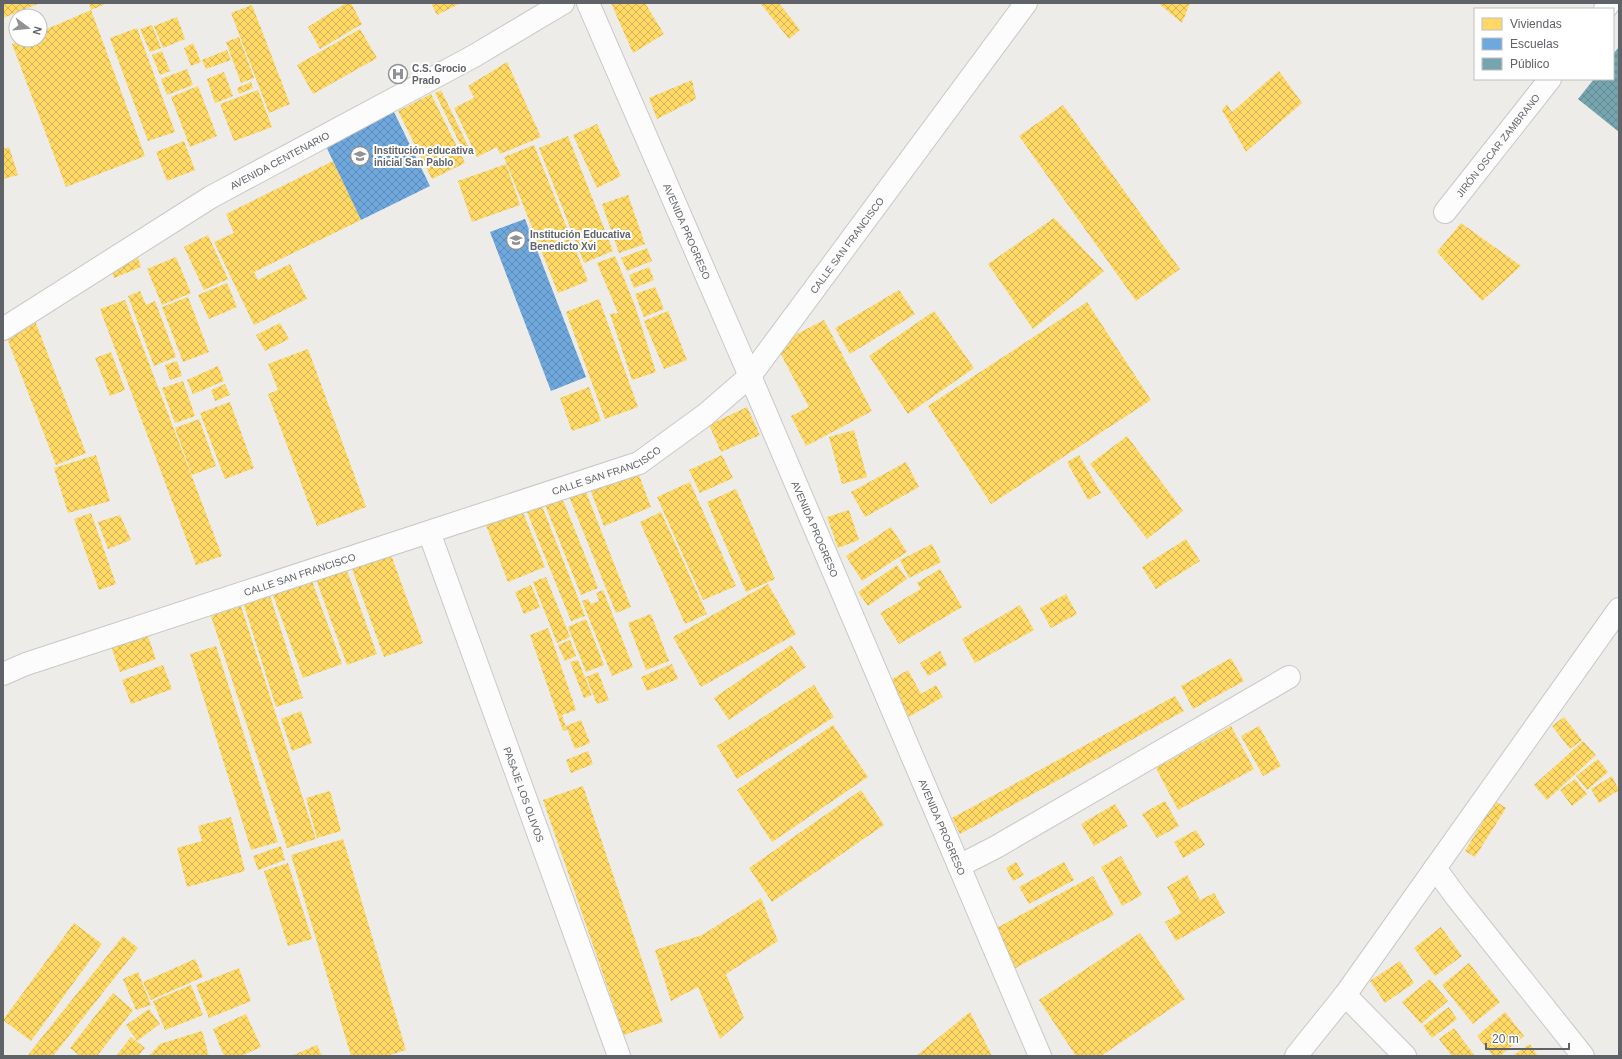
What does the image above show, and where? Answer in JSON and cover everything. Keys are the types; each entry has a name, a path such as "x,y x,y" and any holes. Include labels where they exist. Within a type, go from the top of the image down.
{"street":[{"name":"AVENIDA CENTENARIO","path":"3,329 211,197 474,56 563,3"},
{"name":"AVENIDA PROGRESO","path":"588,3 750,376 1040,1056"},
{"name":"CALLE SAN FRANCISCO","path":"3,674 34,661 639,463 705,415 750,376 1026,3"},
{"name":"JIRÓN OSCAR ZAMBRANO","path":"1445,212 1549,80"},
{"name":"PASAJE LOS OLIVOS","path":"429,532 619,1056"},
{"path":"1296,1056 1344,995 1619,610"},
{"path":"959,866 996,847 1289,677"},
{"path":"1435,868 1456,898 1583,1056"},
{"path":"1344,995 1405,1056"}],"building: Viviendas":[{"path":"3,3 40,3 28,8 8,8 8,16 3,18"},
{"path":"89,3 108,3 91,10"},
{"path":"346,3 351,3 362,24 320,49 308,27"},
{"path":"431,3 461,3 437,15"},
{"path":"611,3 645,3 664,34 633,53"},
{"path":"760,3 779,3 800,30 789,39"},
{"path":"1158,3 1190,3 1182,23"},
{"path":"252,5 290,104 269,113 231,13"},
{"path":"91,10 145,156 66,187 14,48 48,48 48,29"},
{"path":"177,17 185,39 163,48 154,26"},
{"path":"152,25 161,48 150,52 140,29"},
{"path":"137,28 175,132 148,141 110,38"},
{"path":"360,29 377,58 313,94 297,65"},
{"path":"239,37 254,78 241,83 226,42"},
{"path":"193,43 201,62 191,66 184,48"},
{"path":"227,50 231,60 206,69 202,60"},
{"path":"162,51 170,71 160,75 152,55"},
{"path":"507,62 541,137 500,154 497,147 477,157 454,108 474,98 468,86"},
{"path":"187,69 193,85 167,95 161,79"},
{"path":"1279,71 1302,103 1246,152 1222,110 1227,104 1232,112"},
{"path":"224,72 233,96 215,103 207,79"},
{"path":"692,80 696,99 657,119 649,98"},
{"path":"251,82 253,88 239,94 237,88"},
{"path":"198,86 217,136 190,147 171,97"},
{"path":"258,90 272,127 234,141 220,104"},
{"path":"441,90 469,148 463,150 435,93"},
{"path":"431,94 465,163 432,179 398,111"},
{"path":"1063,105 1180,269 1136,301 1019,136"},
{"path":"597,124 621,176 597,188 573,135"},
{"path":"568,136 613,251 584,263 539,148"},
{"path":"184,141 195,170 167,181 156,152"},
{"path":"534,145 588,281 558,293 504,157"},
{"path":"9,147 18,175 3,179 3,149"},
{"path":"333,161 361,220 254,272 258,280 290,264 307,299 254,325 214,242 234,233 226,214"},
{"path":"506,164 520,205 472,222 458,181"},
{"path":"628,195 645,244 619,253 602,204"},
{"path":"1054,218 1104,271 1033,329 988,264"},
{"path":"1461,223 1521,266 1482,301 1437,252"},
{"path":"208,235 228,279 204,290 184,247"},
{"path":"647,248 652,261 627,271 621,258"},
{"path":"136,252 141,267 114,278 109,263"},
{"path":"615,256 635,306 656,372 632,380 610,314 618,313 597,263"},
{"path":"176,257 191,293 162,305 147,269"},
{"path":"649,267 654,280 634,288 629,275"},
{"path":"227,283 237,307 209,319 198,295"},
{"path":"655,287 664,309 644,317 635,294"},
{"path":"899,290 915,314 850,354 835,328"},
{"path":"140,291 146,305 155,301 176,357 154,366 128,296"},
{"path":"188,297 209,352 183,362 162,307"},
{"path":"599,299 638,407 605,419 566,312"},
{"path":"125,300 222,556 196,565 100,309"},
{"path":"1087,302 1151,400 991,504 928,406"},
{"path":"668,311 687,360 664,369 644,321"},
{"path":"934,311 974,368 908,414 869,356"},
{"path":"824,320 872,411 806,446 791,416 809,407 776,345"},
{"path":"35,321 86,453 56,465 5,333"},
{"path":"280,323 289,339 265,351 256,335"},
{"path":"308,349 366,507 317,526 268,394 278,390 268,364"},
{"path":"111,352 125,390 110,396 95,358"},
{"path":"177,361 182,376 170,380 165,365"},
{"path":"218,366 224,381 193,394 187,380"},
{"path":"183,381 195,416 175,423 162,388"},
{"path":"225,384 230,395 215,401 211,390"},
{"path":"589,387 601,421 572,431 560,398"},
{"path":"230,402 254,468 225,479 200,413"},
{"path":"747,407 760,435 721,452 709,425"},
{"path":"199,419 216,466 192,475 175,428"},
{"path":"854,430 867,477 842,484 829,437"},
{"path":"1127,436 1183,511 1147,539 1090,464"},
{"path":"96,455 110,501 68,513 54,468"},
{"path":"722,455 733,478 700,493 689,470"},
{"path":"1079,455 1101,493 1088,500 1067,462"},
{"path":"906,462 919,487 865,517 851,492"},
{"path":"637,470 651,507 604,526 590,489"},
{"path":"690,482 736,586 703,600 657,497"},
{"path":"584,487 631,607 616,613 568,494"},
{"path":"736,489 775,579 746,592 707,502"},
{"path":"559,490 598,588 581,595 542,497"},
{"path":"520,505 545,567 508,582 484,520"},
{"path":"542,506 585,616 571,621 527,512"},
{"path":"849,510 859,540 838,548 827,517"},
{"path":"661,512 707,614 685,624 640,522"},
{"path":"91,513 116,584 99,590 74,519"},
{"path":"120,515 131,540 108,549 98,522"},
{"path":"891,527 907,552 862,581 846,556"},
{"path":"1186,539 1200,561 1156,589 1142,567"},
{"path":"932,544 941,562 909,578 900,560"},
{"path":"390,552 423,643 384,657 351,566"},
{"path":"897,565 907,579 868,606 858,592"},
{"path":"346,568 377,654 347,665 316,579"},
{"path":"940,569 962,607 899,644 880,613 921,589 917,583"},
{"path":"546,577 570,637 557,643 533,582"},
{"path":"312,581 342,664 303,678 273,595"},
{"path":"768,584 796,634 701,687 673,637"},
{"path":"531,585 540,607 524,614 515,592"},
{"path":"603,590 633,667 612,676 582,601 588,599 591,604 599,601 596,593"},
{"path":"1066,594 1077,614 1051,628 1040,608"},
{"path":"270,596 303,698 276,707 244,605"},
{"path":"1020,605 1034,630 975,663 962,639"},
{"path":"241,606 316,839 287,848 211,616"},
{"path":"651,614 669,661 646,670 628,623"},
{"path":"586,619 604,665 586,672 568,627"},
{"path":"145,628 156,659 120,672 109,641"},
{"path":"548,628 576,710 562,715 567,730 563,731 530,635"},
{"path":"570,640 576,656 565,661 558,645"},
{"path":"791,645 806,667 729,720 714,698"},
{"path":"216,646 278,842 251,850 190,654"},
{"path":"940,651 947,665 928,676 920,663"},
{"path":"1231,658 1244,681 1193,709 1181,686"},
{"path":"578,660 592,695 584,698 570,662"},
{"path":"672,664 678,679 647,691 641,677"},
{"path":"163,665 172,689 131,704 122,680"},
{"path":"908,670 921,694 936,685 943,697 909,717 889,681"},
{"path":"598,672 609,700 597,704 586,677"},
{"path":"814,685 834,717 737,779 717,746"},
{"path":"1175,696 1184,711 960,834 952,818"},
{"path":"301,711 312,743 292,751 281,719"},
{"path":"1564,717 1582,740 1570,749 1552,726"},
{"path":"581,720 590,743 575,749 566,726"},
{"path":"833,725 868,777 772,842 737,790"},
{"path":"1231,726 1254,769 1178,810 1156,768"},
{"path":"1259,726 1281,766 1263,776 1241,736"},
{"path":"1583,741 1596,755 1547,800 1534,785"},
{"path":"588,751 593,764 571,773 566,760"},
{"path":"1598,759 1608,772 1587,790 1576,776"},
{"path":"1612,776 1619,790 1599,803 1591,789"},
{"path":"1575,779 1587,794 1572,806 1560,790"},
{"path":"583,786 663,1022 624,1035 543,800"},
{"path":"861,790 884,825 772,902 749,868"},
{"path":"330,791 341,831 317,838 306,798"},
{"path":"1165,801 1179,826 1157,838 1142,814"},
{"path":"1495,801 1506,808 1475,857 1465,851"},
{"path":"1115,804 1128,826 1094,846 1081,824"},
{"path":"231,817 245,871 187,887 177,848 202,841 198,826"},
{"path":"1196,830 1205,845 1183,858 1174,842"},
{"path":"343,839 406,1050 387,1056 351,1056 291,855"},
{"path":"281,846 285,860 258,870 253,856"},
{"path":"1121,856 1142,895 1122,906 1101,867"},
{"path":"1016,862 1024,875 1013,881 1006,868"},
{"path":"1064,862 1074,880 1029,904 1019,887"},
{"path":"288,863 312,939 288,946 264,871"},
{"path":"1187,875 1200,900 1214,893 1225,913 1176,941 1165,922 1181,913 1167,887"},
{"path":"1093,876 1114,915 1012,970 991,931"},
{"path":"761,898 778,941 726,974 744,1018 720,1039 698,987 671,1001 655,950 702,935"},
{"path":"74,923 102,944 31,1041 3,1020"},
{"path":"1441,927 1462,956 1435,976 1414,948"},
{"path":"1140,933 1185,999 1101,1056 1076,1056 1039,1000"},
{"path":"123,936 138,948 53,1056 27,1056"},
{"path":"195,959 203,977 151,1000 143,982"},
{"path":"1400,961 1414,983 1385,1003 1370,981"},
{"path":"1469,963 1500,1002 1473,1024 1442,985"},
{"path":"239,968 251,1001 209,1018 196,985"},
{"path":"138,972 151,1005 136,1010 123,979"},
{"path":"1430,979 1448,1001 1421,1024 1402,1002"},
{"path":"191,985 203,1015 165,1030 153,1001"},
{"path":"113,993 133,1010 97,1056 80,1056 70,1048"},
{"path":"1449,1007 1457,1019 1432,1038 1423,1026"},
{"path":"149,1009 160,1024 137,1041 126,1025"},
{"path":"970,1012 992,1056 916,1056"},
{"path":"1505,1012 1524,1036 1500,1056 1493,1056 1477,1036"},
{"path":"246,1014 261,1047 241,1056 224,1056 213,1029"},
{"path":"1454,1028 1475,1056 1452,1056 1439,1039"},
{"path":"202,1031 209,1056 149,1056 160,1044"},
{"path":"131,1037 145,1048 138,1056 116,1056"},
{"path":"1530,1044 1538,1056 1512,1056"},
{"path":"317,1045 322,1056 291,1056"}],"building: Escuelas":[{"path":"392,108 430,186 361,220 324,142"},
{"path":"525,219 586,377 551,391 490,232"}],"building: Público":[{"path":"1619,47 1619,132 1578,99 1593,80 1614,80 1614,53"}],"place":[{"name":"C.S. Grocio Prado","path":"398,74"},
{"name":"Institución educativa inicial San Pablo","path":"360,156"},
{"name":"Institución Educativa Benedicto Xvi","path":"516,240"}]}
